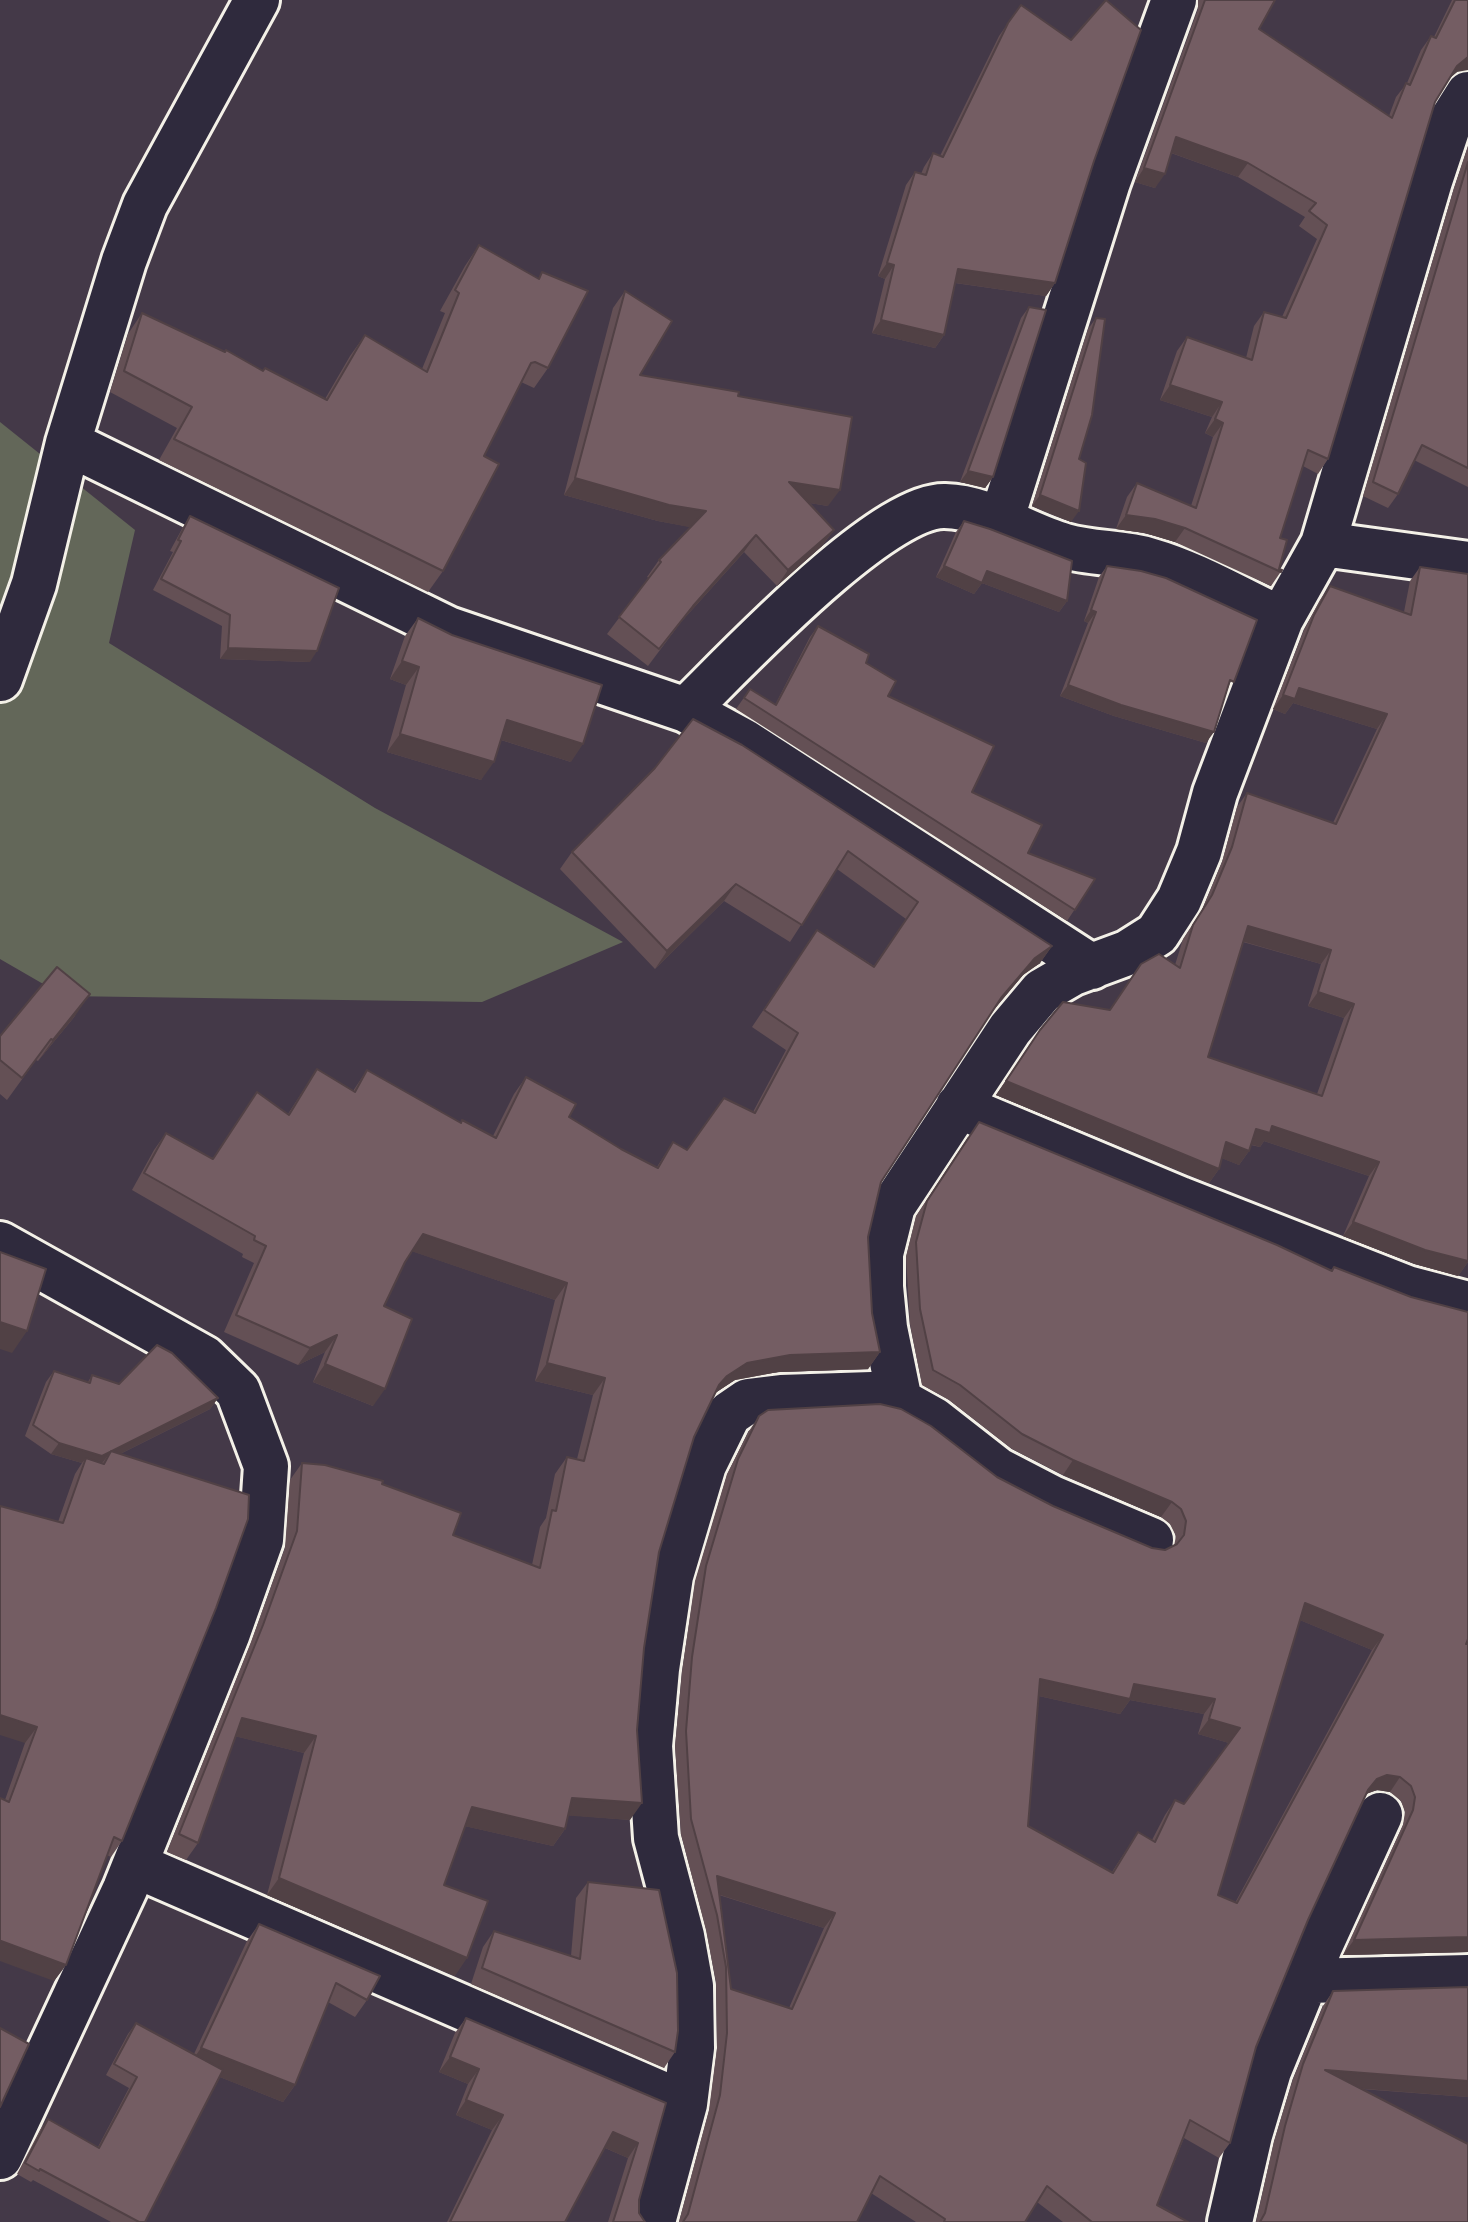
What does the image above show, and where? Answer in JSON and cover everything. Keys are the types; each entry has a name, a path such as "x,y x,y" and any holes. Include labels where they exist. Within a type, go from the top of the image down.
{"street":[{"path":"0,679 34,584 68,443 145,205 257,0"},
{"path":"1001,521 1108,182 1174,0"},
{"path":"900,1401 885,1328 881,1254 893,1206 1010,1029 1042,991 1073,973 1127,953 1157,934 1179,900 1199,852 1215,793 1281,619 1323,544 1430,181 1449,124 1468,94"},
{"path":"68,443 448,629 686,710 743,741 1092,967"},
{"path":"686,710 816,583 864,545 916,513 942,506 971,509 1041,540 1075,549 1144,558 1181,569 1281,619"},
{"path":"1323,544 1468,564"},
{"path":"958,1106 1180,1199 1407,1288 1468,1304"},
{"path":"0,1244 204,1358 238,1391 266,1466 261,1540 228,1633 135,1865 0,2157"},
{"path":"653,2222 685,2104 692,2048 691,1986 670,1885 656,1838 650,1746 657,1669 671,1576 704,1465 729,1414 748,1401 781,1397 872,1394 900,1401 934,1420 998,1470 1052,1498 1151,1540"},
{"path":"1230,2222 1269,2071 1380,1815"},
{"path":"135,1865 685,2104"},
{"path":"1306,1981 1468,1977"}],"green space":[{"path":"0,422 135,530 109,643 375,808 623,942 482,1002 64,996 0,959"}],"building":[{"path":"1106,0 1141,30 1055,283 958,269 944,335 881,320 894,265 887,263 915,172 926,175 933,153 943,157 1008,23 1021,5 1071,40"},
{"path":"1205,0 1275,0 1259,29 1392,118 1431,36 1436,38 1455,0 1468,0 1468,57 1457,66 1435,102 1328,459 1308,450 1280,538 1287,540 1279,569 1281,572 1185,528 1126,515 1137,483 1196,508 1223,423 1215,419 1222,402 1170,385 1187,337 1252,360 1264,312 1286,318 1327,225 1309,211 1316,203 1248,163 1176,137 1165,174 1144,168"},
{"path":"1468,162 1468,468 1422,445 1398,494 1373,482"},
{"path":"479,245 539,279 542,272 588,291 548,368 531,363 484,456 499,464 443,571 174,439 192,407 124,371 142,313 226,350 263,371 265,368 327,400 365,335 427,372 459,293 455,290"},
{"path":"625,291 672,321 640,375 739,392 738,396 852,417 840,490 789,482 834,530 788,570 756,535 659,649 619,617 661,562 659,560 706,511 669,505 575,478"},
{"path":"1029,307 1046,310 993,477 968,471"},
{"path":"1096,318 1105,319 1092,415 1079,459 1086,463 1079,511 1040,495"},
{"path":"190,516 339,588 317,651 228,648 230,615 161,579"},
{"path":"964,521 1072,561 1067,601 987,571 982,583 944,566"},
{"path":"1107,566 1166,578 1257,620 1234,682 1230,680 1214,732 1121,705 1068,685 1096,612 1091,610"},
{"path":"1420,567 1468,574 1468,1261 1425,1250 1353,1222 1379,1162 1272,1126 1270,1133 1256,1129 1249,1151 1226,1142 1219,1169 1006,1081 1063,1002 1110,1010 1141,964 1159,954 1180,968 1193,925 1212,895 1232,847 1247,793 1336,824 1387,714 1299,688 1295,699 1283,695 1314,615 1330,586 1411,615","holes":["1248,926 1331,950 1318,992 1354,1004 1322,1096 1208,1057"]},
{"path":"418,618 452,635 602,685 583,744 507,720 494,762 400,734 419,667 402,661"},
{"path":"818,626 869,654 866,663 896,681 888,696 994,746 972,792 1042,825 1028,853 1095,879 1075,910 744,698 750,689 776,705"},
{"path":"693,719 742,745 1052,946 1035,958 1001,998 881,1182 868,1237 872,1313 880,1352 790,1355 747,1363 719,1385 694,1437 659,1552 644,1648 637,1730 642,1803 572,1798 565,1829 472,1807 444,1885 488,1901 467,1958 279,1878 316,1736 242,1718 198,1843 179,1834 263,1625 297,1531 302,1463 325,1465 383,1481 382,1484 461,1513 453,1535 540,1568 567,1457 584,1461 605,1378 547,1363 567,1283 423,1234 405,1262 384,1306 412,1319 385,1389 325,1364 337,1335 310,1348 236,1315 266,1246 254,1240 255,1236 144,1173 166,1133 213,1159 257,1092 289,1115 317,1069 355,1092 367,1070 461,1123 462,1120 496,1138 526,1077 576,1104 569,1117 658,1168 673,1142 687,1150 724,1098 755,1113 798,1033 764,1010 817,930 874,967 918,902 848,851 802,925 736,884 667,951 572,852 655,768"},
{"path":"57,967 90,994 22,1078 0,1060 0,1036"},
{"path":"979,1122 1277,1245 1332,1271 1334,1267 1411,1297 1468,1312 1468,1937 1354,1940 1413,1810 1415,1797 1411,1786 1400,1777 1387,1775 1377,1779 1368,1790 1308,1920 1256,2047 1230,2143 1190,2120 1157,2205 1188,2222 1092,2222 1047,2186 1025,2222 944,2222 945,2219 880,2176 857,2222 683,2222 688,2214 720,2095 727,2033 726,1967 717,1915 691,1819 686,1731 692,1657 706,1566 738,1459 759,1416 768,1410 880,1404 901,1409 931,1426 997,1477 1053,1506 1152,1548 1165,1550 1177,1544 1184,1535 1186,1521 1181,1509 1172,1502 1073,1460 1022,1434 960,1385 933,1370 920,1309 916,1242 927,1201","holes":["1305,1603 1383,1635 1237,1903 1218,1895","1040,1679 1130,1699 1134,1684 1215,1699 1209,1719 1240,1728 1184,1804 1175,1800 1155,1842 1138,1832 1113,1873 1028,1826","717,1876 835,1913 792,2009 731,1989"]},
{"path":"0,1252 46,1269 27,1331 0,1322"},
{"path":"157,1345 172,1353 218,1398 102,1456 59,1443 33,1425 54,1371 90,1383 92,1375 119,1384"},
{"path":"111,1451 249,1495 248,1519 216,1608 122,1841 114,1837 66,1965 0,1942 0,1798 9,1802 37,1727 0,1715 0,1506 63,1523 86,1458 104,1464"},
{"path":"588,1882 659,1890 677,1973 678,2031 675,2052 482,1968 494,1931 580,1959"},
{"path":"259,1924 380,1976 367,2000 336,1983 295,2085 201,2048"},
{"path":"1468,1987 1468,2081 1325,2070 1468,2144 1468,2222 1260,2222 1265,2213 1303,2064 1333,1991"},
{"path":"466,2018 666,2103 639,2200 639,2213 645,2222 613,2222 638,2143 613,2132 565,2222 450,2222 503,2115 466,2100 479,2069 450,2057"},
{"path":"136,2023 223,2070 145,2222 139,2222 25,2163 48,2119 99,2148 137,2077 114,2064"},
{"path":"0,2028 29,2044 0,2107"}]}
